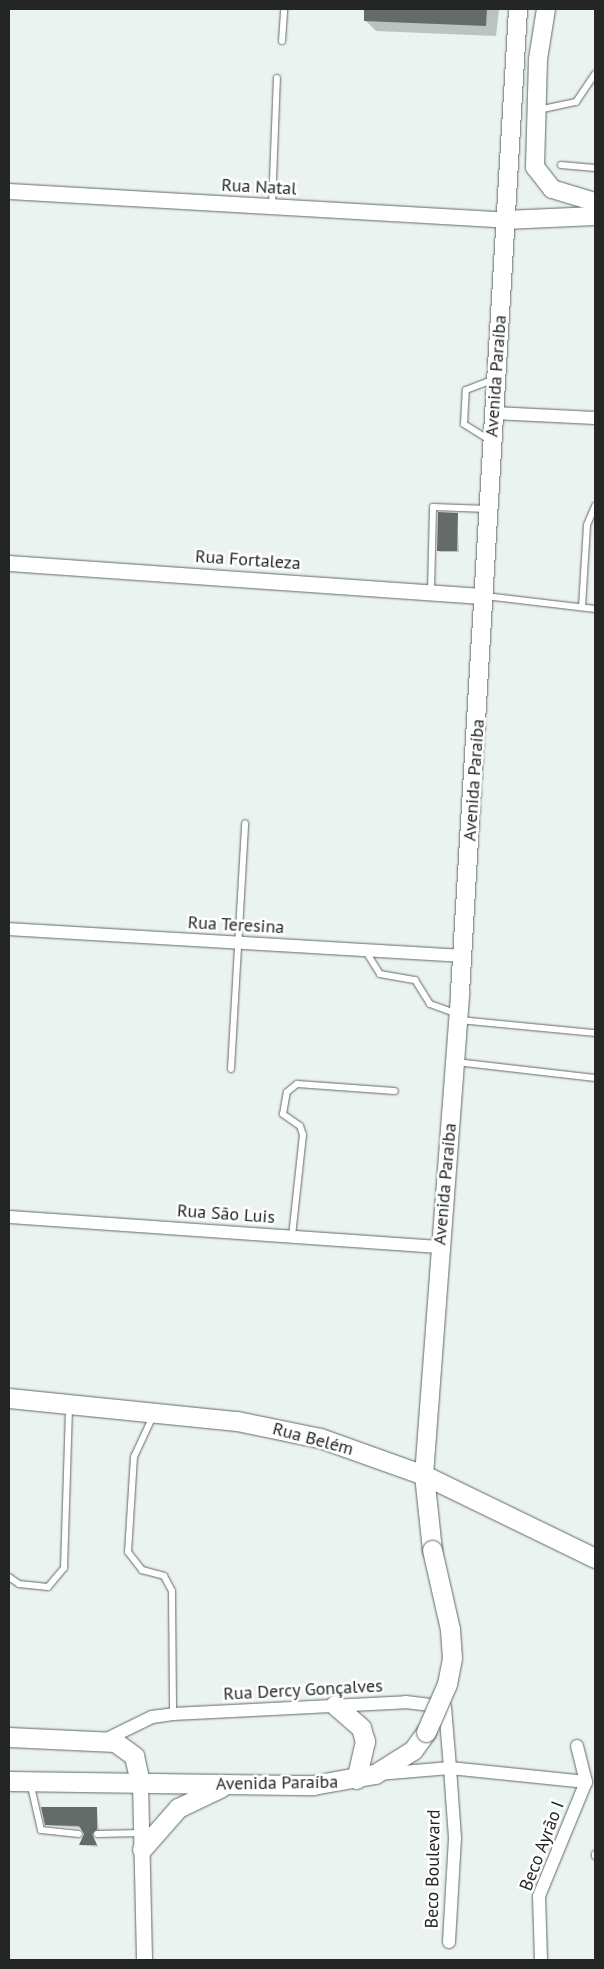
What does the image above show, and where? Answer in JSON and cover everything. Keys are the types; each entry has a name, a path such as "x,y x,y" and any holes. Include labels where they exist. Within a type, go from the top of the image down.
{"main road":[{"name":"Avenida Paraíba","path":"9,1780 313,1785 356,1780 375,1774 413,1750 426,1732 447,1684 452,1658 450,1629 432,1550 424,1475 462,956 485,596 488,509 518,9"},
{"path":"546,9 535,111 535,167 542,179 558,192 595,202"},
{"path":"506,220 595,216"},
{"name":"Rua Belém","path":"9,1398 154,1413 280,1429 320,1438 424,1475 595,1558"},
{"path":"335,1706 361,1728 365,1741 356,1780"},
{"path":"9,1737 106,1739 134,1756 140,1782"},
{"path":"142,1841 178,1808 230,1785"}],"street":[{"name":"Rua Natal","path":"9,191 506,220"},
{"path":"494,412 595,418"},
{"name":"Rua Fortaleza","path":"9,563 485,596"},
{"name":"Rua Teresina","path":"9,929 462,956"},
{"name":"Rua São Luis","path":"9,1217 440,1247"},
{"name":"Rua Dercy Gonçalves","path":"106,1739 152,1717 173,1714 406,1702 445,1707 450,1768"},
{"path":"375,1774 450,1768 586,1782 577,1746"},
{"name":"Beco Boulevard","path":"449,1942 455,1838 450,1768"},
{"path":"140,1782 144,1960"},
{"name":"Beco Ayrão I","path":"541,1960 539,1896 586,1782"}],"lane":[{"path":"282,41 284,9"},
{"path":"535,111 576,102 595,74"},
{"path":"272,206 277,78"},
{"path":"561,165 595,168"},
{"path":"492,442 464,424 466,390 496,378"},
{"path":"582,607 587,525 595,506"},
{"path":"431,591 433,507 488,509"},
{"path":"485,596 595,609"},
{"path":"231,1070 245,823"},
{"path":"365,950 380,974 416,980 430,1004 458,1017 595,1033"},
{"path":"455,1062 595,1078"},
{"path":"292,1236 303,1135 300,1126 283,1114 287,1092 297,1084 395,1091"},
{"path":"9,1577 19,1584 48,1587 64,1568 70,1404"},
{"path":"154,1413 134,1457 128,1552 142,1570 164,1576 172,1591 173,1714"},
{"path":"30,1781 40,1830 79,1834"},
{"path":"97,1834 142,1841"}],"building":[{"path":"364,9 487,9 486,26 364,21"},
{"path":"438,512 458,513 457,551 437,551"},
{"path":"41,1807 97,1807 97,1829 92,1834 97,1845 79,1845 84,1834 79,1826 45,1825"}]}
